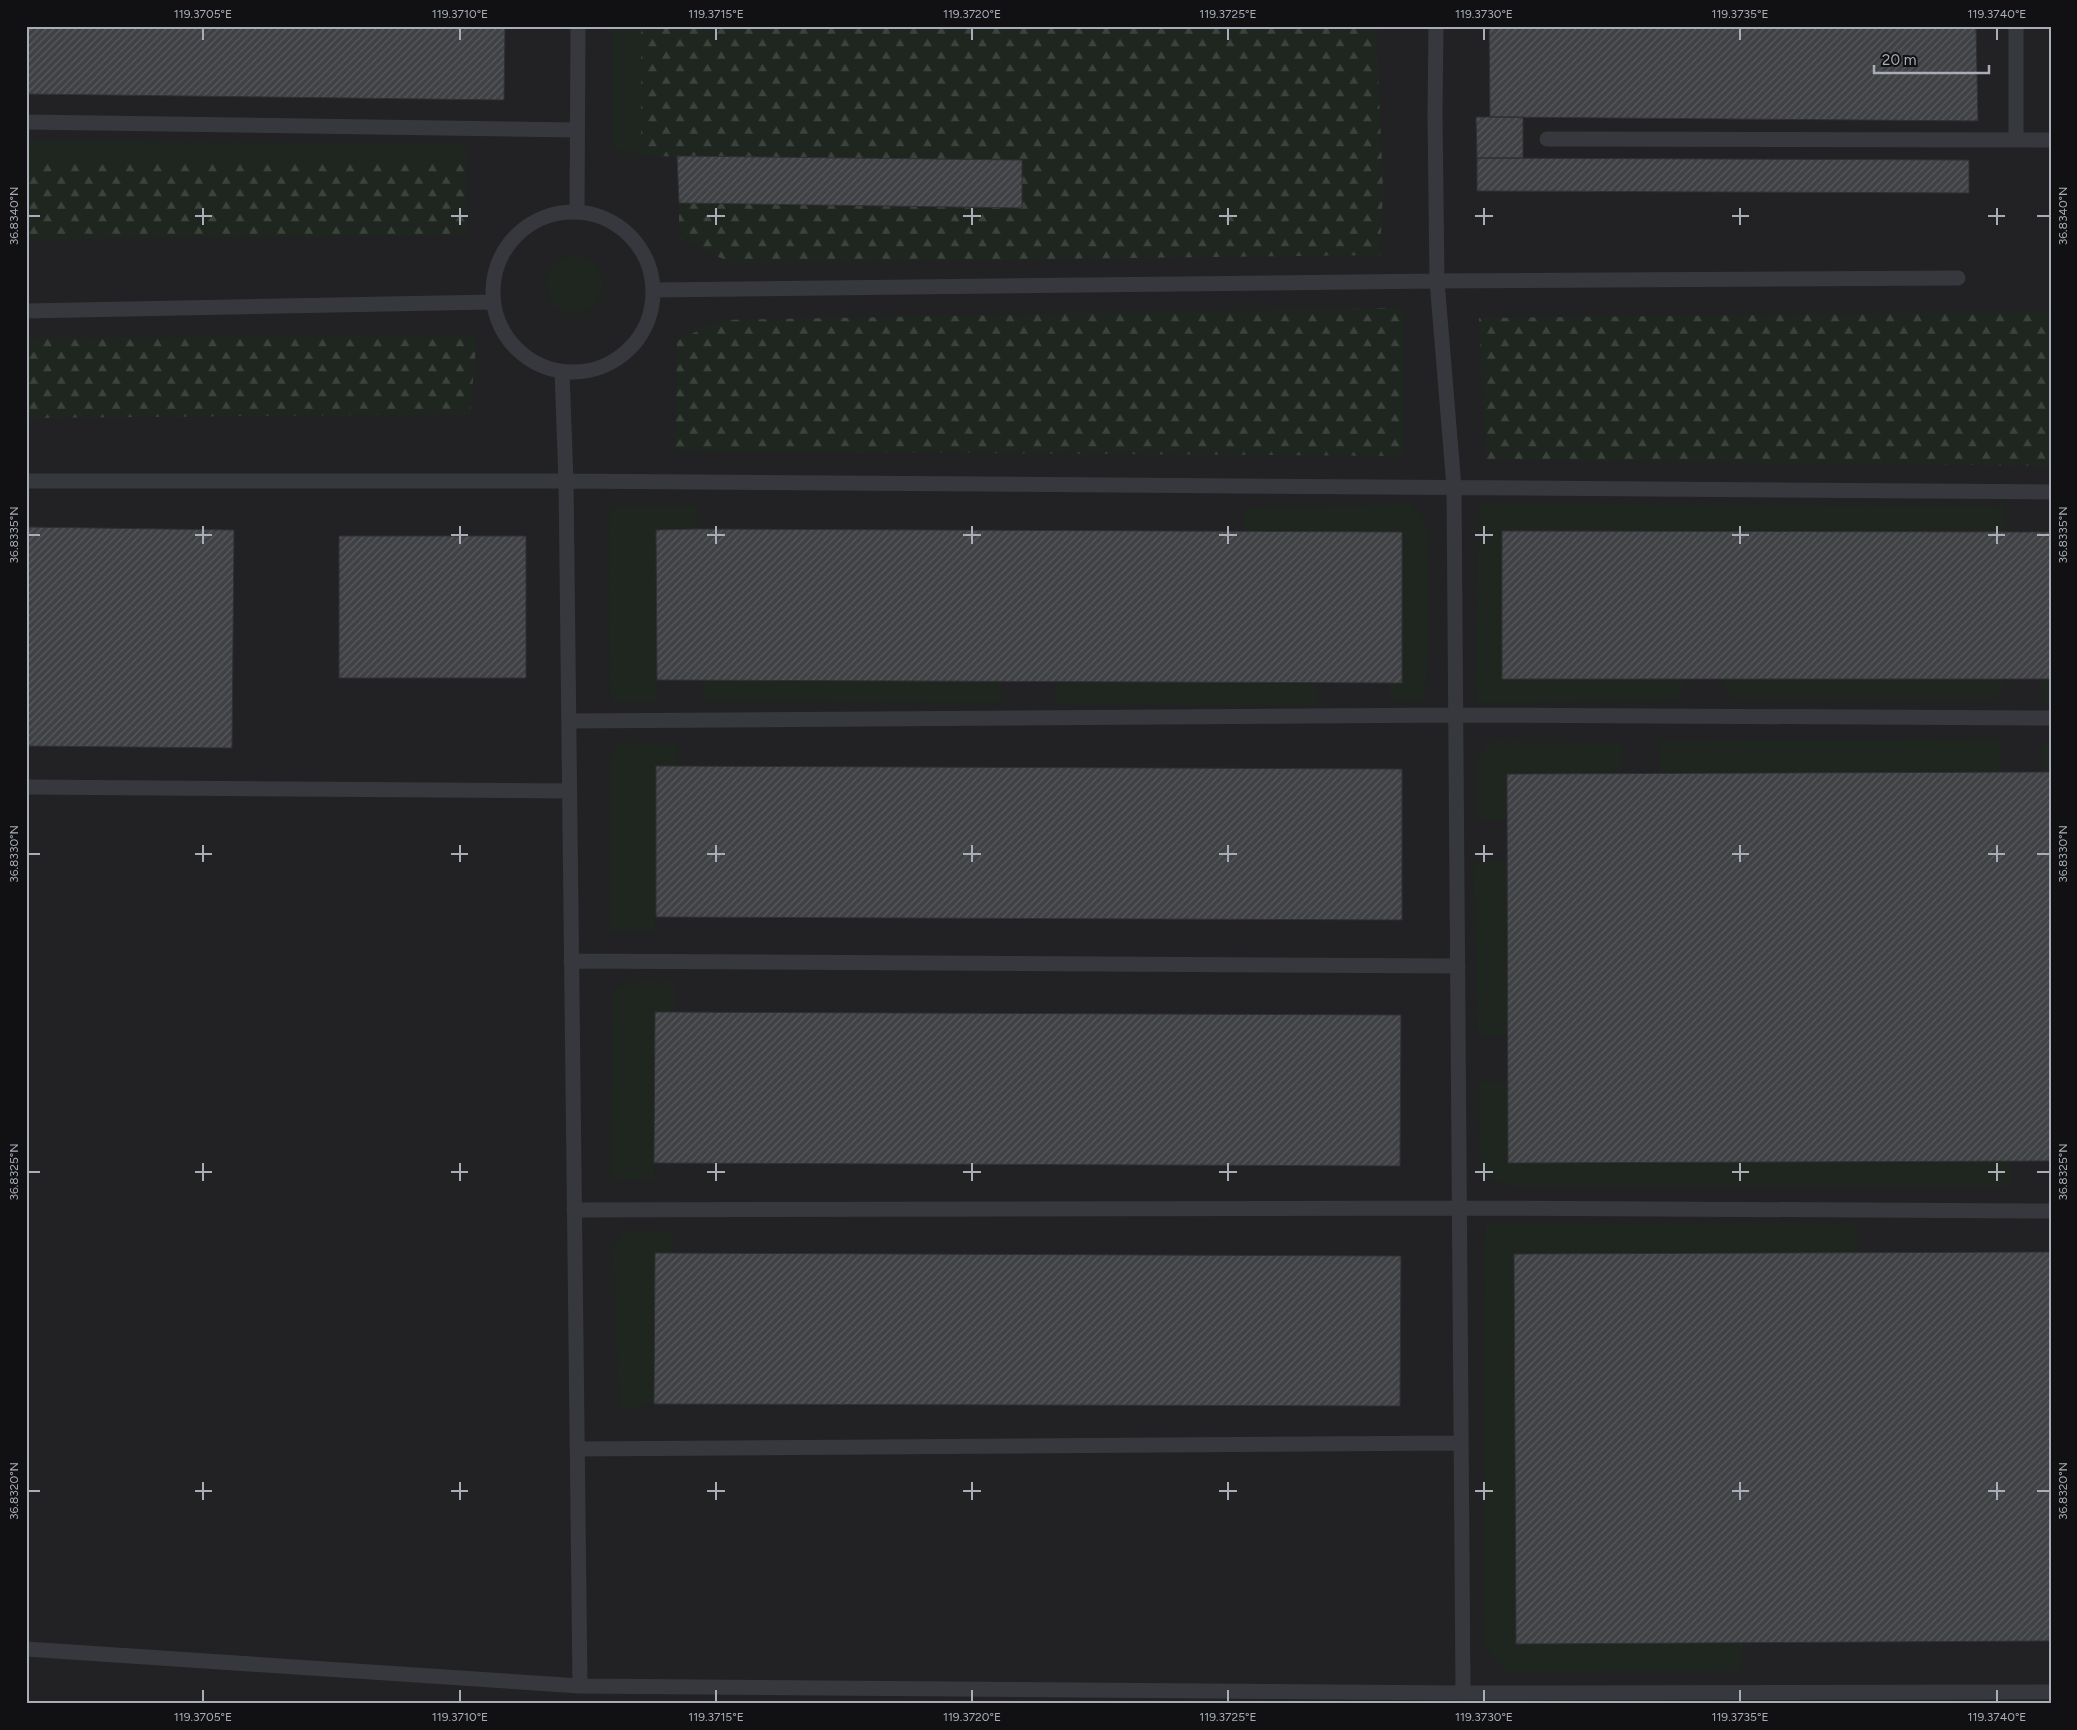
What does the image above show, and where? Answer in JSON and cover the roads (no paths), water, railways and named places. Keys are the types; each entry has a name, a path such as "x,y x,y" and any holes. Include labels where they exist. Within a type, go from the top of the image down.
{"lane":[{"path":"577,212 578,26"},
{"path":"1436,26 1434,114 1437,281 1454,487 1463,1693"},
{"path":"2016,26 2016,140"},
{"path":"26,122 576,130"},
{"path":"1547,139 2051,140"},
{"path":"577,212 604,218 628,233 644,253 652,277 653,290 653,302 646,326 632,348 612,363 588,372 562,372 538,365 517,351 501,328 492,302 494,274 505,248 524,228 549,216 577,212"},
{"path":"653,290 1437,281 1958,278"},
{"path":"26,311 492,302"},
{"path":"562,372 566,481 580,1686"},
{"path":"26,481 566,481 2051,492"},
{"path":"569,721 1456,715 2051,718"},
{"path":"26,787 569,791"},
{"path":"571,961 1458,966"},
{"path":"574,1210 1459,1208 2051,1211"},
{"path":"578,1450 1461,1443"},
{"path":"26,1649 580,1686 1463,1693 2051,1692"}]}
